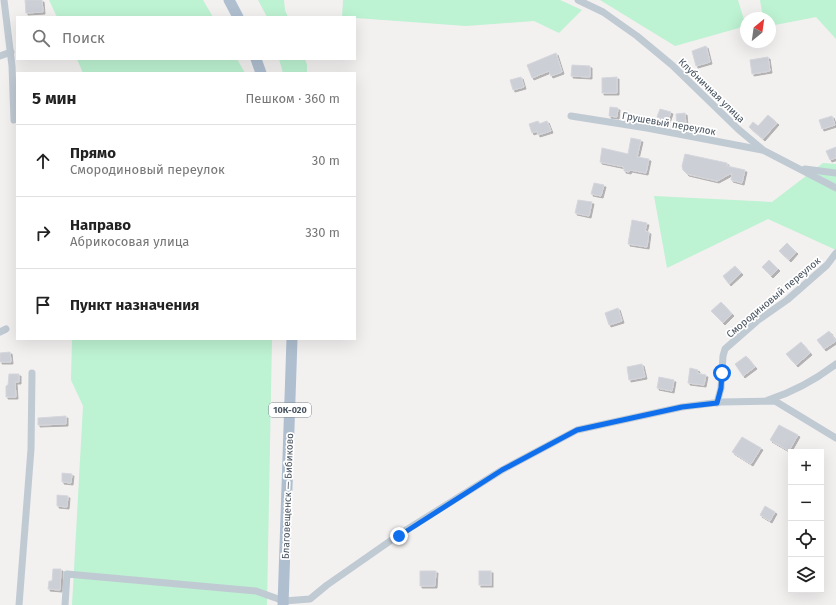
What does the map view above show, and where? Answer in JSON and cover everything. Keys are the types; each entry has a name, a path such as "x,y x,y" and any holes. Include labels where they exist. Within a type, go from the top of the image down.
{"main road":[{"path":"229,0 237,16"},
{"path":"256,60 262,72"},
{"name":"Благовещенск — Бибиково","path":"283,603 292,340"}],"street":[{"path":"4,0 10,52 14,120"},
{"name":"Клубничная улица","path":"578,0 603,12 637,36 672,65 738,129 763,150 836,188"},
{"path":"0,56 10,52"},
{"name":"Грушевый переулок","path":"571,116 647,128 763,150"},
{"path":"799,168 836,173"},
{"name":"Смородиновый переулок","path":"717,403 721,388 723,356 725,349 757,321 793,295 827,265 836,253"},
{"path":"762,401 784,395 801,387 836,364"},
{"path":"19,605 31,449 32,373"},
{"path":"66,605 67,574 256,591 283,603 310,599 327,585 403,532 502,470 577,430 682,407 717,403 775,401 836,438"}],"green space":[{"path":"49,0 203,0 212,16 57,16"},
{"path":"258,0 284,0 285,10 288,16 266,16"},
{"path":"343,0 560,0 582,10 559,33 534,21 466,26 342,16"},
{"path":"600,0 738,0 742,12 740,12 740,28 675,46"},
{"path":"760,0 836,0 836,39 816,17 776,25 776,12 762,12"},
{"path":"77,60 238,60 244,72 83,72"},
{"path":"279,60 305,60 307,72 283,72"},
{"path":"823,163 836,164 836,250 768,219 667,268 654,196 772,202"},
{"path":"72,340 272,340 267,605 72,605 83,406 71,380"}],"building":[{"path":"25,0 42,0 43,12 26,13"},
{"path":"706,46 710,62 696,66 692,51"},
{"path":"556,53 562,72 551,76 549,71 532,78 527,65"},
{"path":"768,57 770,71 752,74 750,60"},
{"path":"572,65 590,66 590,77 571,76"},
{"path":"521,77 524,87 513,90 510,80"},
{"path":"617,77 617,93 602,93 602,78"},
{"path":"610,107 618,108 617,117 609,116"},
{"path":"660,109 671,112 668,121 657,117"},
{"path":"685,113 686,125 677,126 676,114"},
{"path":"768,115 777,123 763,139 749,127 753,122 758,126"},
{"path":"832,116 835,125 822,129 819,120"},
{"path":"538,121 539,124 547,121 551,131 538,135 537,131 532,133 529,124"},
{"path":"631,138 641,140 637,157 649,159 646,173 630,170 629,172 624,171 624,167 600,162 602,148 628,154"},
{"path":"836,147 836,158 830,160 826,151"},
{"path":"685,154 727,163 727,166 745,170 742,183 731,180 732,173 717,181 687,174 683,170 682,166"},
{"path":"594,183 604,185 601,196 591,194"},
{"path":"578,200 592,202 589,216 575,213"},
{"path":"632,220 647,223 645,231 649,232 647,247 628,244"},
{"path":"787,243 796,252 789,260 779,251"},
{"path":"769,260 778,269 771,276 762,267"},
{"path":"735,266 741,273 729,284 723,276"},
{"path":"721,302 732,314 723,323 711,311"},
{"path":"618,308 622,321 609,325 605,313"},
{"path":"829,331 836,341 824,349 817,340"},
{"path":"801,342 810,353 796,365 786,354"},
{"path":"10,352 11,362 0,362 0,353"},
{"path":"746,356 755,367 743,376 735,364"},
{"path":"642,364 645,377 629,380 627,367"},
{"path":"690,368 698,370 697,373 706,375 704,385 688,383"},
{"path":"9,374 19,374 19,382 15,382 16,397 6,397 6,386 8,385"},
{"path":"659,377 674,380 672,391 657,388"},
{"path":"66,416 66,424 38,425 38,418"},
{"path":"779,425 798,435 788,450 770,440"},
{"path":"742,437 761,448 751,464 732,452"},
{"path":"62,473 72,474 71,483 62,482"},
{"path":"57,495 68,496 67,507 57,506"},
{"path":"765,506 775,512 770,521 760,515"},
{"path":"53,569 61,569 60,590 48,589 49,581 52,581"},
{"path":"420,571 436,571 435,586 420,586"},
{"path":"479,571 491,571 491,585 479,585"}],"route":[{"path":"399,536 403,532 502,470 577,430 682,407 717,403 721,388 722,373"}]}
